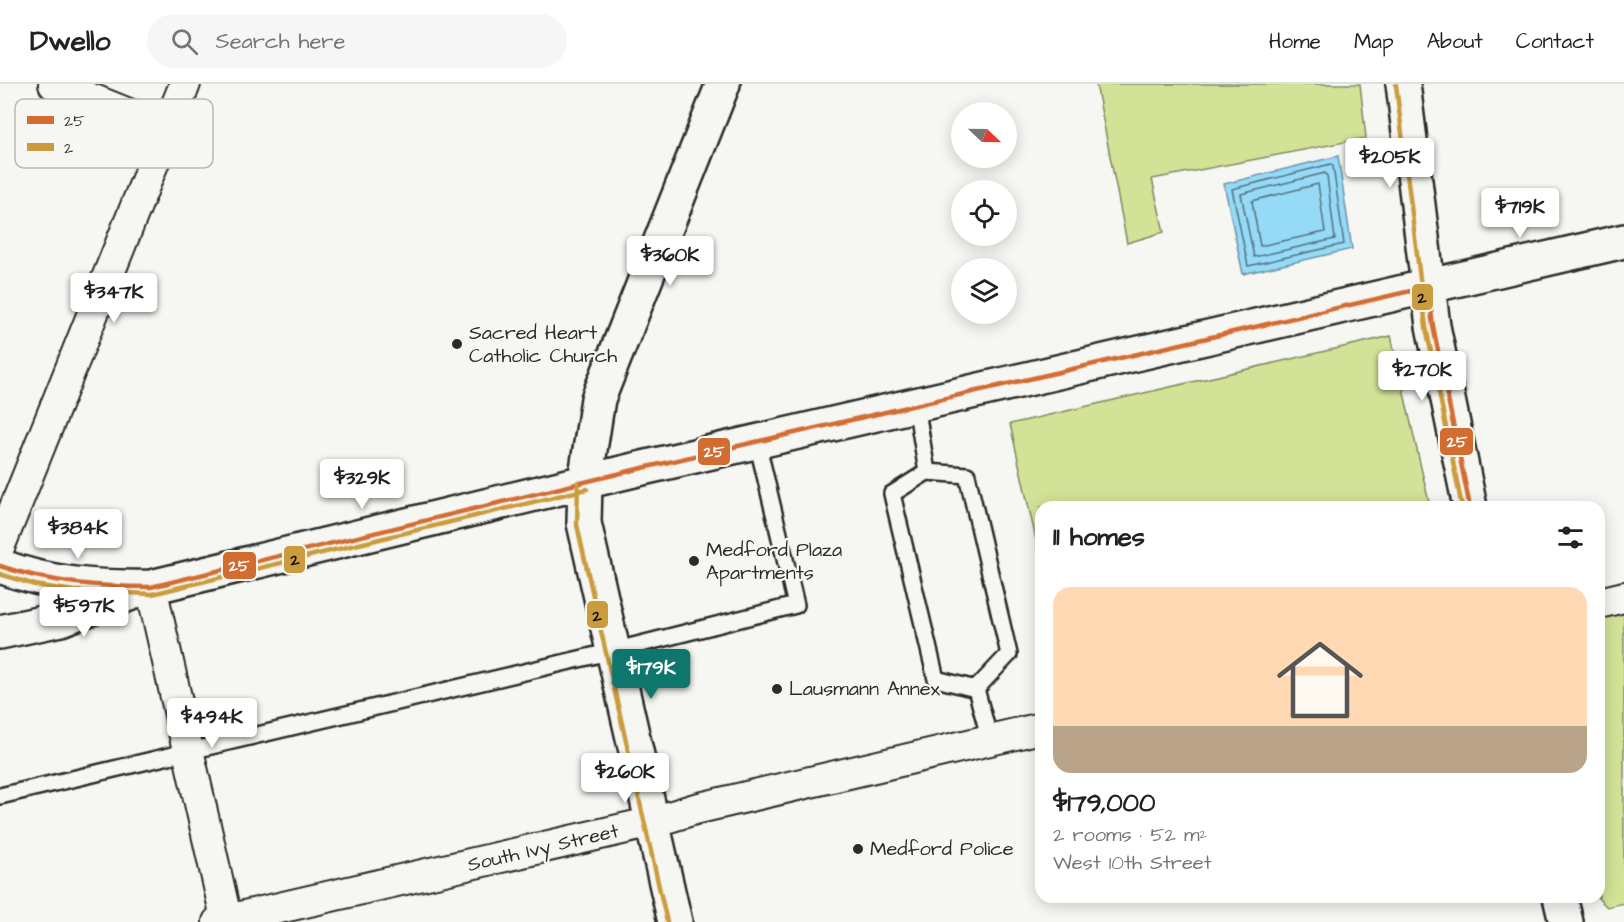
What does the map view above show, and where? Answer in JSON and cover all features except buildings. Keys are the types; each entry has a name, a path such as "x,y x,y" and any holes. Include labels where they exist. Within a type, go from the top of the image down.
{"street":[{"path":"54,84 91,99"},
{"path":"178,99 184,84"},
{"path":"675,922 584,523 585,482 598,399 723,84"},
{"path":"1403,84 1433,326 1469,501"},
{"path":"0,545 150,168"},
{"path":"0,632 61,619 151,586 585,482 1624,241"},
{"path":"0,566 64,584 109,588 151,586"},
{"path":"151,586 224,921"},
{"path":"1605,602 1624,597"},
{"name":"South Ivy Street","path":"224,921 653,822 695,809 1035,729"},
{"path":"1561,903 1566,922"}],"lane":[{"path":"916,405 927,472"},
{"path":"0,796 613,651 796,605 757,442"},
{"path":"927,472 967,475 1010,654 976,689 936,679 892,494 927,472"},
{"path":"976,689 990,740"}],"green space":[{"path":"1096,84 1360,84 1366,138 1152,179 1164,232 1127,243"},
{"path":"1391,336 1429,501 1035,501 1035,535 1010,424"},
{"path":"1624,607 1624,903 1607,907 1603,903 1605,903 1605,612"}],"water":[{"path":"1338,156 1352,249 1243,274 1224,184"}],"transit line":[{"name":"2","path":"1396,85 1426,327 1461,501"},
{"name":"25","path":"1428,287 1433,326 1469,501"},
{"name":"25","path":"0,566 75,583 151,587 634,470 1428,287"},
{"name":"2","path":"578,482 577,525 667,922"},
{"name":"2","path":"0,574 35,585 73,591 152,594 587,489"}],"place":[{"name":"Sacred Heart Catholic Church","path":"457,344"},
{"name":"Medford Plaza Apartments","path":"694,561"},
{"name":"Lausmann Annex","path":"777,689"},
{"name":"Medford Police","path":"858,849"}]}
